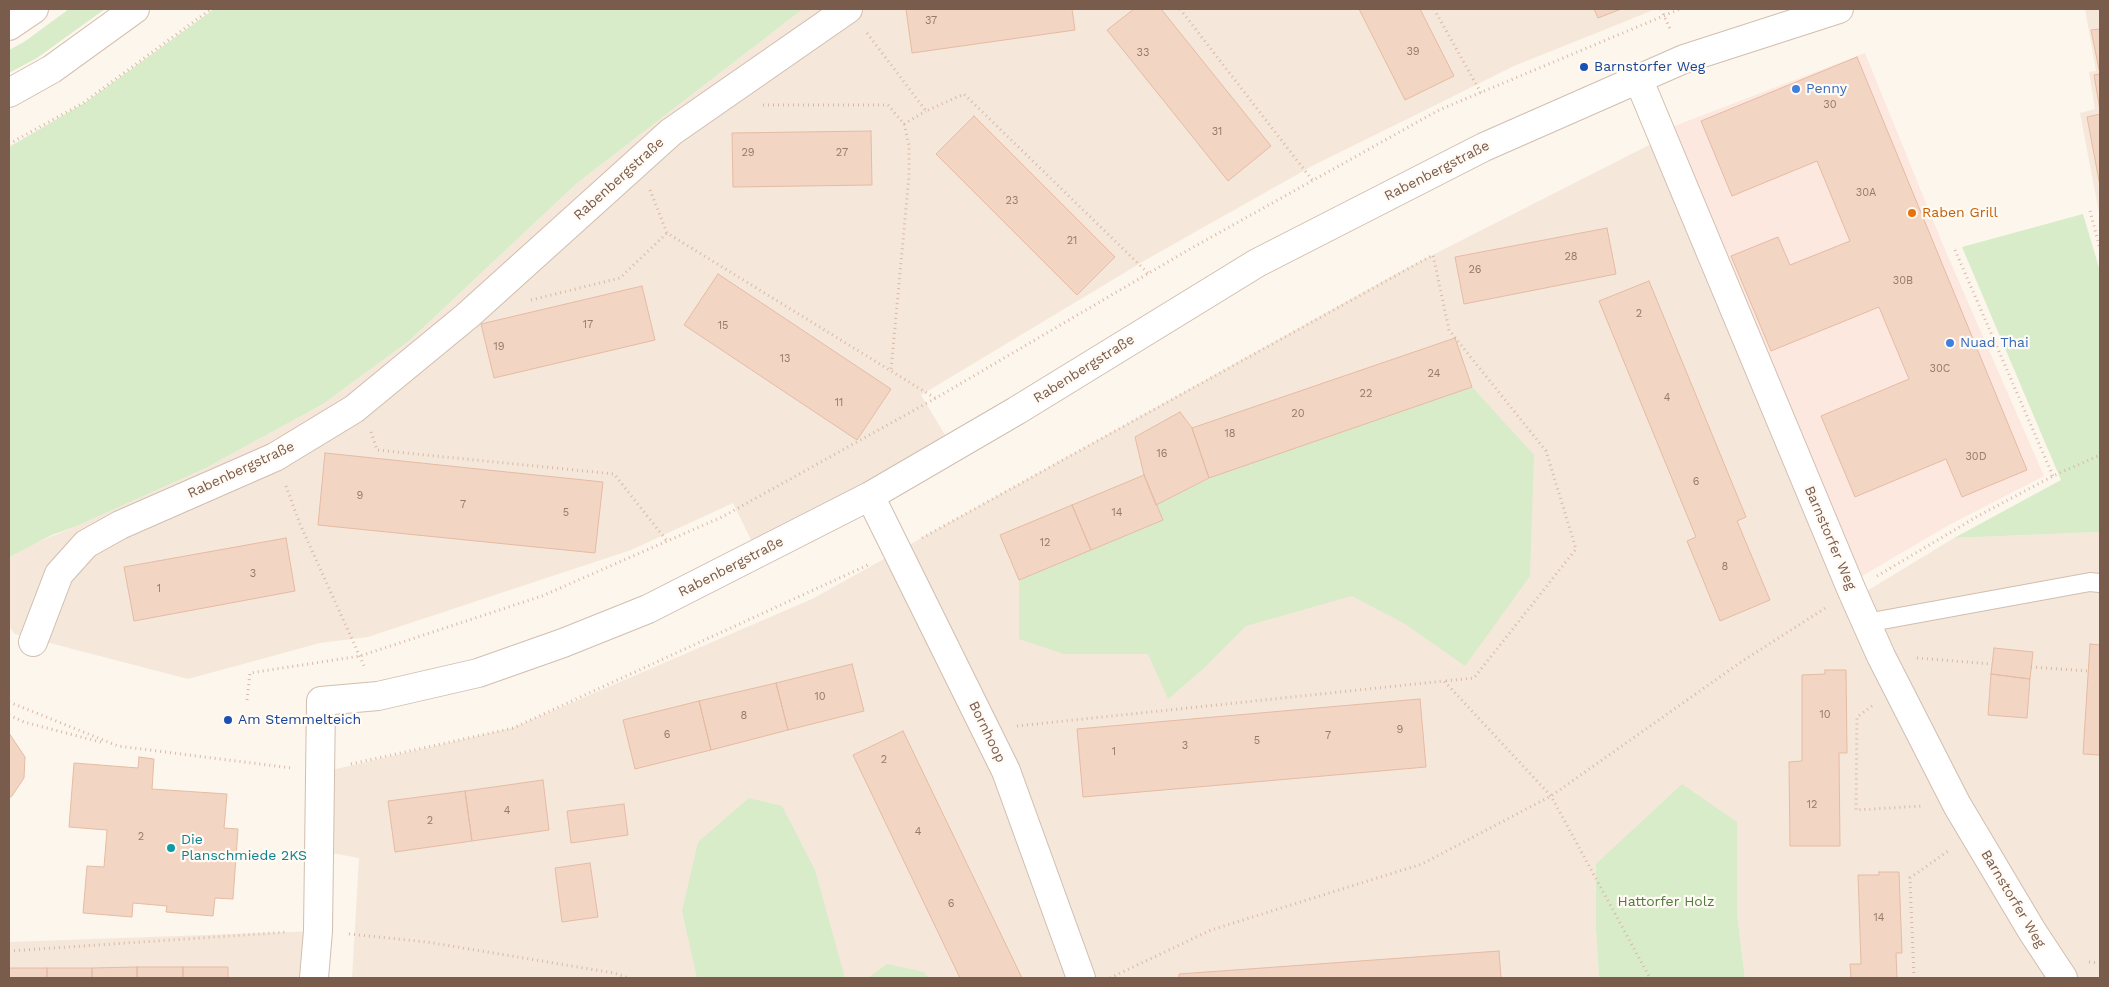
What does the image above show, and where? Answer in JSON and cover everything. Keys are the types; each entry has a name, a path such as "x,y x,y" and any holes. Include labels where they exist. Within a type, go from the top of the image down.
{"street":[{"path":"9,26 34,9"},
{"path":"9,94 52,69 135,9"},
{"name":"Rabenbergstraße","path":"32,642 59,574 86,544 120,525 275,457 362,403 467,316 671,132 848,9"},
{"name":"Rabenbergstraße","path":"318,931 321,701 378,696 478,673 563,643 648,609 870,496 1016,411 1257,262 1484,147 1684,59 1839,9"},
{"name":"Barnstorfer Weg","path":"1638,78 1852,591 1881,656 1956,804 2032,931 2063,978"},
{"name":"Bornhoop","path":"870,496 1006,771 1081,978"},
{"path":"314,978 318,931"}],"lane":[{"path":"1866,623 2090,582 2100,583"}],"path":[{"path":"9,144 83,103 212,9"},
{"path":"1180,9 1313,181"},
{"path":"1434,9 1481,93"},
{"path":"247,700 250,673 360,656 542,596 722,517 936,398 1149,274 1439,110 1680,9"},
{"path":"866,32 926,111"},
{"path":"904,124 926,111 964,94 1149,274"},
{"path":"759,106 888,106 904,124 909,145 909,176 890,370"},
{"path":"639,161 667,233 936,398"},
{"path":"2090,211 2100,248"},
{"path":"524,302 620,278 667,233"},
{"path":"1955,250 2052,476"},
{"path":"362,403 377,450 614,474 667,541"},
{"path":"1109,978 1211,930 1422,864 1551,796 1742,662 1852,591 1978,516 2052,476 2100,455"},
{"path":"275,457 300,524 378,696"},
{"path":"1881,656 1992,664"},
{"path":"2031,667 2088,671"},
{"path":"986,729 1444,681 1551,796 1650,978"},
{"path":"1896,687 1857,717 1856,810 1956,804"},
{"path":"9,716 24,722 118,746"},
{"path":"1914,978 1910,878 1973,833"},
{"path":"9,951 318,931 427,942 614,973 629,978"}],"shaded area":[{"path":"803,9 1656,9 1514,66 1314,165 1149,258 921,395 947,438 753,544 733,503 631,550 368,637 320,643 188,679 15,634 9,627 9,554 77,526 206,468 323,404 409,341 576,184"},
{"path":"2085,9 2100,9 2100,218 2080,113 2095,109 2089,72 2096,71"},
{"path":"1865,53 1946,252 2044,476 1949,525 1852,582 1664,130"},
{"path":"1657,141 1852,600 1954,538 2100,532 2100,978 1745,978 1737,914 1596,930 1599,978 352,978 359,858 319,851 327,771 513,728 812,599 1403,270"},
{"path":"318,931 314,978 9,978 9,942"}],"green space":[{"path":"69,9 105,9 37,58 9,73 9,50 24,42"},
{"path":"214,9 803,9 576,184 409,341 323,404 206,468 77,526 52,535 9,557 9,147 86,102"},
{"path":"2083,214 2100,271 2100,532 1954,538 2061,480 1962,247"},
{"path":"1472,387 1534,455 1530,576 1465,666 1405,624 1352,596 1246,626 1203,669 1168,699 1148,654 1064,654 1019,639 1019,580 1156,505 1221,473"},
{"name":"Hattorfer Holz","path":"1682,784 1737,822 1737,914 1745,978 1599,978 1596,930 1596,864"},
{"path":"749,798 782,806 815,870 845,978 697,978 682,911 698,842"},
{"path":"887,964 924,972 929,978 868,978"}],"building":[{"path":"906,9 1072,9 1075,30 912,53"},
{"path":"1134,9 1161,9 1271,146 1228,181 1107,30"},
{"path":"1359,9 1420,9 1454,76 1405,100"},
{"path":"1594,9 1621,9 1598,18"},
{"path":"2100,29 2100,74 2091,30"},
{"path":"1857,57 2027,470 1962,497 1946,459 1855,497 1821,416 1909,379 1879,307 1771,351 1731,256 1778,237 1790,265 1850,241 1817,161 1732,196 1701,121"},
{"path":"2100,74 2100,110 2094,75"},
{"path":"2100,114 2100,186 2087,117"},
{"path":"974,116 1115,257 1077,295 936,154"},
{"path":"871,131 872,185 733,187 732,133"},
{"path":"1607,228 1616,274 1464,304 1455,257"},
{"path":"718,274 891,389 857,440 684,325"},
{"path":"1649,281 1746,517 1737,521 1770,600 1720,621 1687,541 1696,537 1599,301"},
{"path":"642,286 655,340 494,378 481,324"},
{"path":"1455,338 1472,387 1209,478 1192,428"},
{"path":"1180,412 1192,428 1209,478 1156,505 1144,475 1135,437"},
{"path":"325,453 603,482 595,553 318,525"},
{"path":"1144,475 1163,520 1091,550 1072,505"},
{"path":"1072,505 1091,550 1019,580 1000,535"},
{"path":"286,538 295,591 134,621 124,567"},
{"path":"2090,644 2100,645 2100,755 2083,754"},
{"path":"1994,648 2033,652 2030,679 1991,674"},
{"path":"852,664 864,711 788,730 776,683"},
{"path":"1825,670 1846,670 1847,753 1839,753 1840,846 1790,846 1789,762 1802,761 1802,675 1825,674"},
{"path":"1991,674 2030,679 2027,718 1988,715"},
{"path":"776,683 788,730 711,750 699,701"},
{"path":"1420,699 1426,767 1083,797 1077,729"},
{"path":"699,701 711,750 635,769 623,720"},
{"path":"903,731 1022,978 960,978 853,755"},
{"path":"9,733 25,757 24,778 9,798"},
{"name":"Die Planschmiede 2KS","path":"139,757 154,759 152,789 227,794 224,828 238,829 233,899 215,898 213,916 166,912 167,906 133,903 132,917 83,913 87,866 104,867 107,830 69,827 74,763 138,768"},
{"path":"543,780 549,830 472,841 465,791"},
{"path":"465,791 472,841 395,852 388,801"},
{"path":"624,804 628,835 571,843 567,811"},
{"path":"590,863 598,917 562,922 555,868"},
{"path":"1879,872 1899,872 1902,953 1896,953 1897,978 1851,978 1850,964 1861,964 1858,875 1879,875"},
{"path":"1499,951 1501,978 1179,978 1179,974"},
{"path":"137,967 183,967 183,978 137,978"},
{"path":"137,967 137,978 92,978 92,968"},
{"path":"183,967 228,967 228,978 183,978"},
{"path":"9,968 47,968 47,978 9,978"},
{"path":"47,968 92,968 92,978 47,978"}],"place":[{"name":"Barnstorfer Weg","path":"1584,67"},
{"name":"Penny","path":"1796,89"},
{"name":"Raben Grill","path":"1912,213"},
{"name":"Nuad Thai","path":"1950,343"},
{"name":"Am Stemmelteich","path":"228,720"},
{"name":"Die Planschmiede 2KS","path":"171,848"}]}
